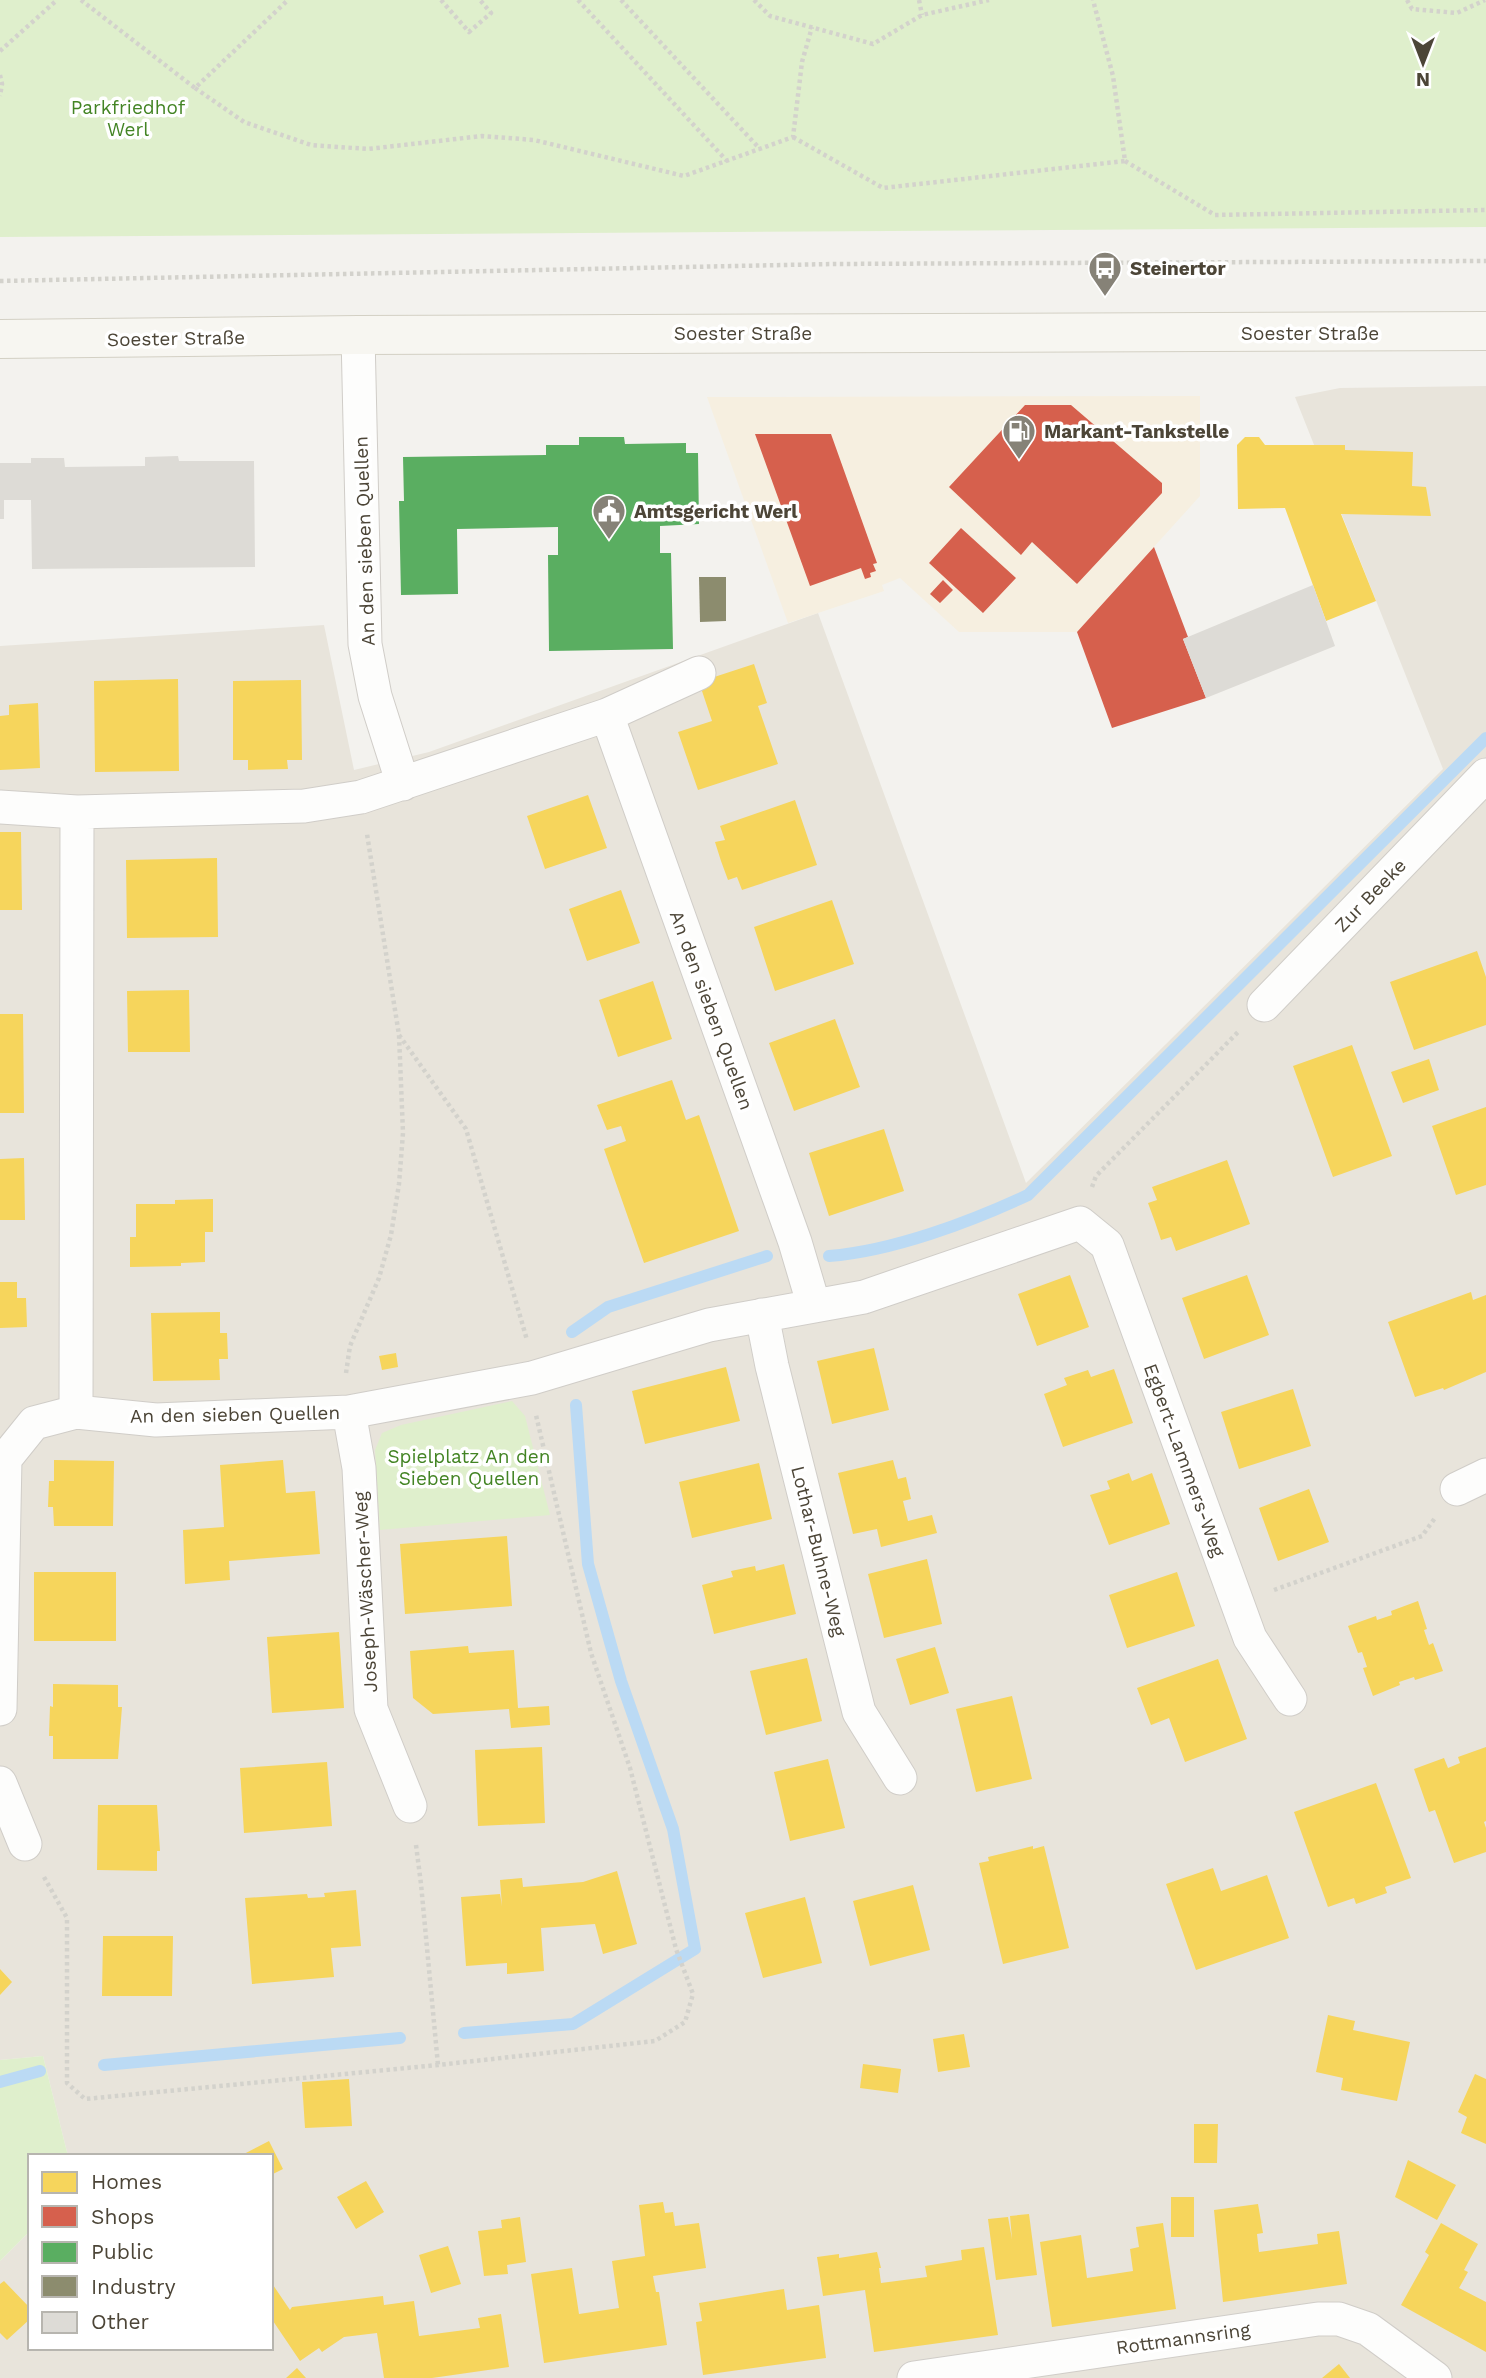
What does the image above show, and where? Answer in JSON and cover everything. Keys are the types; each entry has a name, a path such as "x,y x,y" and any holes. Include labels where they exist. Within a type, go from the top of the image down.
{"main road":[{"name":"Soester Straße","path":"0,339 1486,331"}],"street":[{"name":"An den sieben Quellen","path":"358,335 365,644 375,696 403,784"},
{"path":"0,807 77,812 304,806 361,797 607,715 699,673"},
{"name":"An den sieben Quellen","path":"607,715 791,1229 814,1306"},
{"name":"Zur Beeke","path":"1264,1005 1483,791"},
{"path":"0,1709 5,1459 34,1423 76,1412 77,812"},
{"name":"An den sieben Quellen","path":"76,1412 156,1420 349,1412 532,1378 709,1325 864,1297 1080,1223"},
{"name":"Egbert-Lammers-Weg","path":"1080,1223 1107,1245 1250,1638 1290,1699"},
{"name":"Lothar-Buhne-Weg","path":"762,1315 772,1366 859,1712 900,1778"},
{"name":"Joseph-Wäscher-Weg","path":"349,1412 359,1468 371,1709 410,1806"},
{"path":"1457,1489 1486,1475"},
{"path":"0,1783 25,1844"},
{"name":"Rottmannsring","path":"914,2378 1318,2319 1339,2319 1368,2329 1435,2378"}],"path":[{"path":"0,51 57,0"},
{"path":"81,0 195,88 244,122 311,145 368,149 482,136 534,140 684,176 793,138 883,188 1125,162 1215,215 1486,210"},
{"path":"195,88 288,0"},
{"path":"441,0 469,32 491,13 480,0"},
{"path":"578,0 727,161"},
{"path":"621,0 760,149"},
{"path":"754,0 770,16 873,44 922,15 989,0"},
{"path":"919,0 922,15"},
{"path":"1093,0 1113,76 1125,162"},
{"path":"1407,0 1412,9 1457,13 1485,0"},
{"path":"793,138 802,62 812,27"},
{"path":"0,75 0,96"},
{"path":"0,281 819,264 1486,261"},
{"path":"349,1412 345,1378 350,1346 379,1278 391,1235 403,1133 399,1035 361,797"},
{"path":"1080,1223 1096,1176 1264,1005"},
{"path":"25,1844 67,1918 67,2082 85,2099 654,2041 685,2022 693,1994 676,1949 630,1768 591,1653 536,1413 528,1344 466,1129 399,1035"},
{"path":"1236,1600 1281,1588 1422,1536 1457,1489"},
{"path":"410,1806 421,1884 438,2065"}],"shaded area":[{"path":"1486,386 1486,2378 0,2378 0,2261 28,2233 28,2350 273,2350 273,2154 68,2154 43,2056 0,2060 0,646 324,625 354,770 429,752 818,613 1026,1183 1443,769 1295,397 1340,388"},
{"path":"1200,396 1200,496 1077,632 959,632 900,578 882,585 884,591 788,623 707,397"}],"green space":[{"name":"Parkfriedhof Werl","path":"0,0 1486,0 1486,227 0,237"},
{"name":"Spielplatz An den Sieben Quellen","path":"512,1401 525,1416 550,1515 380,1530 375,1450 382,1433 401,1425"},
{"path":"43,2056 68,2154 28,2154 28,2233 0,2261 0,2060"}],"building: Homes":[{"path":"1245,437 1259,437 1265,445 1345,445 1345,450 1413,452 1412,486 1426,487 1431,516 1341,514 1376,601 1326,621 1285,508 1238,509 1237,445"},
{"path":"754,664 767,703 758,706 778,764 698,790 678,732 712,721 699,682"},
{"path":"178,679 179,771 95,772 94,681"},
{"path":"301,680 302,760 287,760 288,769 248,770 248,760 233,760 233,681"},
{"path":"38,703 40,768 0,770 0,716 9,715 9,705"},
{"path":"588,795 607,848 545,869 527,816"},
{"path":"795,800 817,865 742,890 737,877 728,880 721,861 715,842 725,840 720,826"},
{"path":"0,832 21,832 22,910 0,910"},
{"path":"217,858 218,937 127,938 126,860"},
{"path":"621,890 640,943 587,961 569,909"},
{"path":"832,900 854,964 775,991 754,927"},
{"path":"1477,951 1486,977 1486,1025 1414,1050 1390,982"},
{"path":"653,981 672,1039 618,1057 599,1000"},
{"path":"189,990 190,1052 128,1052 127,991"},
{"path":"0,1014 23,1014 24,1113 0,1113"},
{"path":"835,1019 860,1087 794,1111 769,1043"},
{"path":"1352,1045 1392,1156 1333,1177 1293,1066"},
{"path":"1429,1059 1439,1090 1403,1103 1391,1072"},
{"path":"672,1080 686,1120 699,1115 739,1231 644,1263 604,1149 626,1141 621,1126 607,1130 597,1105"},
{"path":"1486,1107 1486,1185 1456,1195 1432,1126"},
{"path":"884,1129 904,1191 829,1216 809,1153"},
{"path":"24,1158 25,1220 0,1220 0,1159"},
{"path":"1227,1160 1250,1224 1176,1251 1171,1237 1161,1240 1148,1203 1157,1200 1152,1187"},
{"path":"213,1199 213,1232 205,1232 205,1262 181,1263 181,1266 130,1267 130,1237 136,1237 136,1204 175,1204 175,1200"},
{"path":"1070,1275 1089,1327 1037,1346 1018,1294"},
{"path":"1247,1275 1269,1335 1204,1359 1182,1298"},
{"path":"0,1282 17,1282 17,1298 26,1298 27,1327 0,1328"},
{"path":"1471,1292 1473,1300 1486,1295 1486,1372 1444,1390 1443,1388 1415,1397 1388,1322"},
{"path":"220,1312 220,1333 227,1333 228,1359 219,1359 220,1380 153,1381 151,1313"},
{"path":"874,1348 889,1410 832,1424 817,1361"},
{"path":"396,1353 398,1367 382,1370 379,1356"},
{"path":"726,1367 740,1421 645,1444 632,1391"},
{"path":"1114,1369 1133,1423 1063,1447 1044,1394 1067,1385 1064,1378 1088,1370 1091,1377"},
{"path":"1293,1389 1311,1446 1239,1469 1221,1412"},
{"path":"54,1460 114,1461 113,1526 54,1526 53,1507 48,1507 49,1481 54,1481"},
{"path":"283,1460 286,1493 315,1491 320,1554 229,1561 230,1580 185,1584 183,1530 224,1527 220,1465"},
{"path":"893,1460 898,1479 906,1477 911,1499 903,1501 908,1521 932,1515 937,1533 881,1547 877,1529 853,1534 838,1473"},
{"path":"759,1463 772,1519 692,1538 679,1482"},
{"path":"1129,1473 1132,1481 1152,1473 1170,1524 1109,1545 1090,1495 1110,1489 1107,1481"},
{"path":"1309,1489 1329,1542 1278,1561 1259,1508"},
{"path":"507,1536 512,1606 405,1614 400,1544"},
{"path":"927,1559 942,1624 884,1638 868,1574"},
{"path":"784,1564 796,1614 714,1634 702,1585 733,1577 731,1571 755,1566 756,1571"},
{"path":"34,1572 116,1572 116,1641 34,1641"},
{"path":"1177,1572 1195,1626 1127,1648 1109,1595"},
{"path":"1418,1601 1429,1645 1433,1643 1443,1671 1399,1682 1400,1685 1373,1696 1363,1668 1367,1667 1362,1652 1358,1653 1348,1626 1376,1616 1377,1620 1392,1615 1391,1611"},
{"path":"339,1632 344,1708 272,1713 267,1637"},
{"path":"468,1646 469,1653 514,1650 518,1708 549,1706 550,1725 511,1728 509,1709 433,1714 413,1698 410,1651"},
{"path":"935,1647 949,1693 910,1705 896,1659"},
{"path":"807,1658 822,1721 766,1735 750,1671"},
{"path":"1218,1659 1247,1739 1185,1762 1169,1718 1151,1725 1137,1688"},
{"path":"53,1684 118,1685 118,1707 122,1707 118,1759 53,1759 53,1736 49,1736"},
{"path":"1012,1696 1032,1779 976,1792 956,1709"},
{"path":"542,1747 545,1823 478,1826 475,1750"},
{"path":"1486,1747 1486,1852 1454,1863 1435,1810 1429,1812 1414,1769 1444,1758 1448,1768 1460,1763 1458,1757"},
{"path":"828,1759 845,1828 790,1841 774,1772"},
{"path":"327,1762 332,1826 244,1833 240,1768"},
{"path":"1376,1783 1411,1878 1385,1887 1387,1893 1356,1904 1354,1898 1328,1907 1294,1812"},
{"path":"98,1805 157,1805 160,1851 157,1851 157,1871 97,1870"},
{"path":"1033,1846 1033,1849 1044,1846 1069,1948 1003,1964 979,1863 989,1861 988,1857"},
{"path":"1213,1868 1221,1891 1267,1875 1289,1938 1196,1970 1166,1884"},
{"path":"617,1871 637,1944 603,1954 595,1924 541,1928 544,1971 507,1974 507,1963 466,1966 461,1897 500,1894 502,1906 500,1880 522,1878 523,1887 583,1882"},
{"path":"913,1885 930,1950 870,1966 853,1901"},
{"path":"356,1890 361,1946 331,1948 334,1977 252,1984 245,1898 307,1894 308,1898 325,1897 324,1893"},
{"path":"805,1897 822,1963 763,1978 745,1913"},
{"path":"103,1936 173,1936 172,1996 102,1996"},
{"path":"0,1969 12,1982 0,1995"},
{"path":"1328,2015 1355,2021 1353,2030 1410,2042 1397,2101 1341,2090 1343,2078 1316,2072"},
{"path":"964,2034 970,2067 938,2072 933,2039"},
{"path":"863,2064 901,2069 898,2093 860,2088"},
{"path":"1475,2074 1486,2079 1486,2144 1461,2133 1467,2117 1458,2112"},
{"path":"349,2079 352,2126 305,2128 302,2082"},
{"path":"1194,2124 1218,2124 1217,2163 1194,2163"},
{"path":"269,2141 283,2169 273,2174 273,2154 244,2154"},
{"path":"1408,2160 1456,2185 1437,2220 1395,2197"},
{"path":"366,2181 384,2212 356,2229 337,2197"},
{"path":"1171,2197 1194,2197 1194,2237 1171,2237"},
{"path":"663,2202 665,2213 673,2212 675,2226 699,2223 706,2268 653,2276 656,2292 659,2292 667,2345 544,2363 531,2274 572,2268 579,2314 619,2308 612,2261 645,2256 639,2205"},
{"path":"1258,2204 1263,2233 1257,2234 1259,2252 1318,2244 1317,2234 1339,2231 1347,2284 1223,2302 1214,2210"},
{"path":"1029,2214 1037,2275 996,2280 988,2219 1008,2217 1012,2239 1010,2216"},
{"path":"520,2217 526,2262 507,2265 508,2274 484,2276 478,2231 502,2228 501,2220"},
{"path":"1163,2223 1176,2309 1052,2327 1040,2242 1081,2235 1087,2278 1133,2271 1130,2249 1139,2247 1136,2227"},
{"path":"1441,2223 1478,2244 1464,2270 1468,2272 1459,2288 1486,2302 1486,2352 1401,2305 1429,2255 1425,2252"},
{"path":"448,2246 461,2284 431,2293 419,2255"},
{"path":"984,2247 998,2335 874,2352 865,2290 823,2296 817,2257 839,2254 839,2258 877,2252 881,2283 927,2277 925,2266 962,2260 961,2250"},
{"path":"4,2281 28,2306 28,2321 7,2340 0,2333 0,2284"},
{"path":"273,2285 290,2310 292,2307 383,2296 384,2305 414,2301 419,2336 480,2328 478,2318 501,2314 509,2367 432,2378 384,2378 377,2333 344,2337 322,2352 319,2348 300,2361 273,2321"},
{"path":"784,2289 787,2310 819,2305 826,2358 703,2375 696,2322 702,2321 699,2303"},
{"path":"1339,2364 1350,2378 1322,2378"},
{"path":"297,2368 306,2378 286,2378"}],"building: Shops":[{"path":"1025,405 1071,405 1162,483 1162,493 1077,584 1032,542 1021,555 949,487"},
{"path":"755,434 831,434 877,563 873,564 876,571 870,573 871,577 865,579 861,568 810,586"},
{"path":"961,528 1016,578 983,613 929,563"},
{"path":"1154,547 1188,637 1183,639 1206,698 1112,728 1077,632"},
{"path":"943,580 953,590 940,603 930,594"}],"building: Public":[{"name":"Amtsgericht Werl","path":"579,437 624,437 625,444 686,443 686,453 698,453 699,524 660,526 660,553 671,553 673,649 549,651 548,555 558,555 558,527 457,529 458,594 401,595 399,501 404,501 403,457 546,455 546,445 579,445"}],"building: Industry":[{"path":"699,577 726,577 726,621 700,622"}],"building: Other":[{"path":"178,456 179,461 254,461 255,567 32,569 31,500 4,500 4,519 0,519 0,463 31,463 31,458 64,458 65,467 145,466 145,457"},
{"path":"1313,585 1335,646 1206,698 1183,639"}],"waterway":[{"path":"829,1256 905,1242 1028,1195 1486,738"},
{"path":"572,1332 608,1307 767,1256"},
{"path":"464,2033 573,2024 695,1949 673,1829 621,1681 588,1564 576,1405"},
{"path":"104,2065 400,2038"},
{"path":"0,2082 40,2071"}],"place":[{"name":"Steinertor","path":"1105,298"},
{"name":"Markant-Tankstelle","path":"1019,461"},
{"name":"Amtsgericht Werl","path":"609,541"}]}
